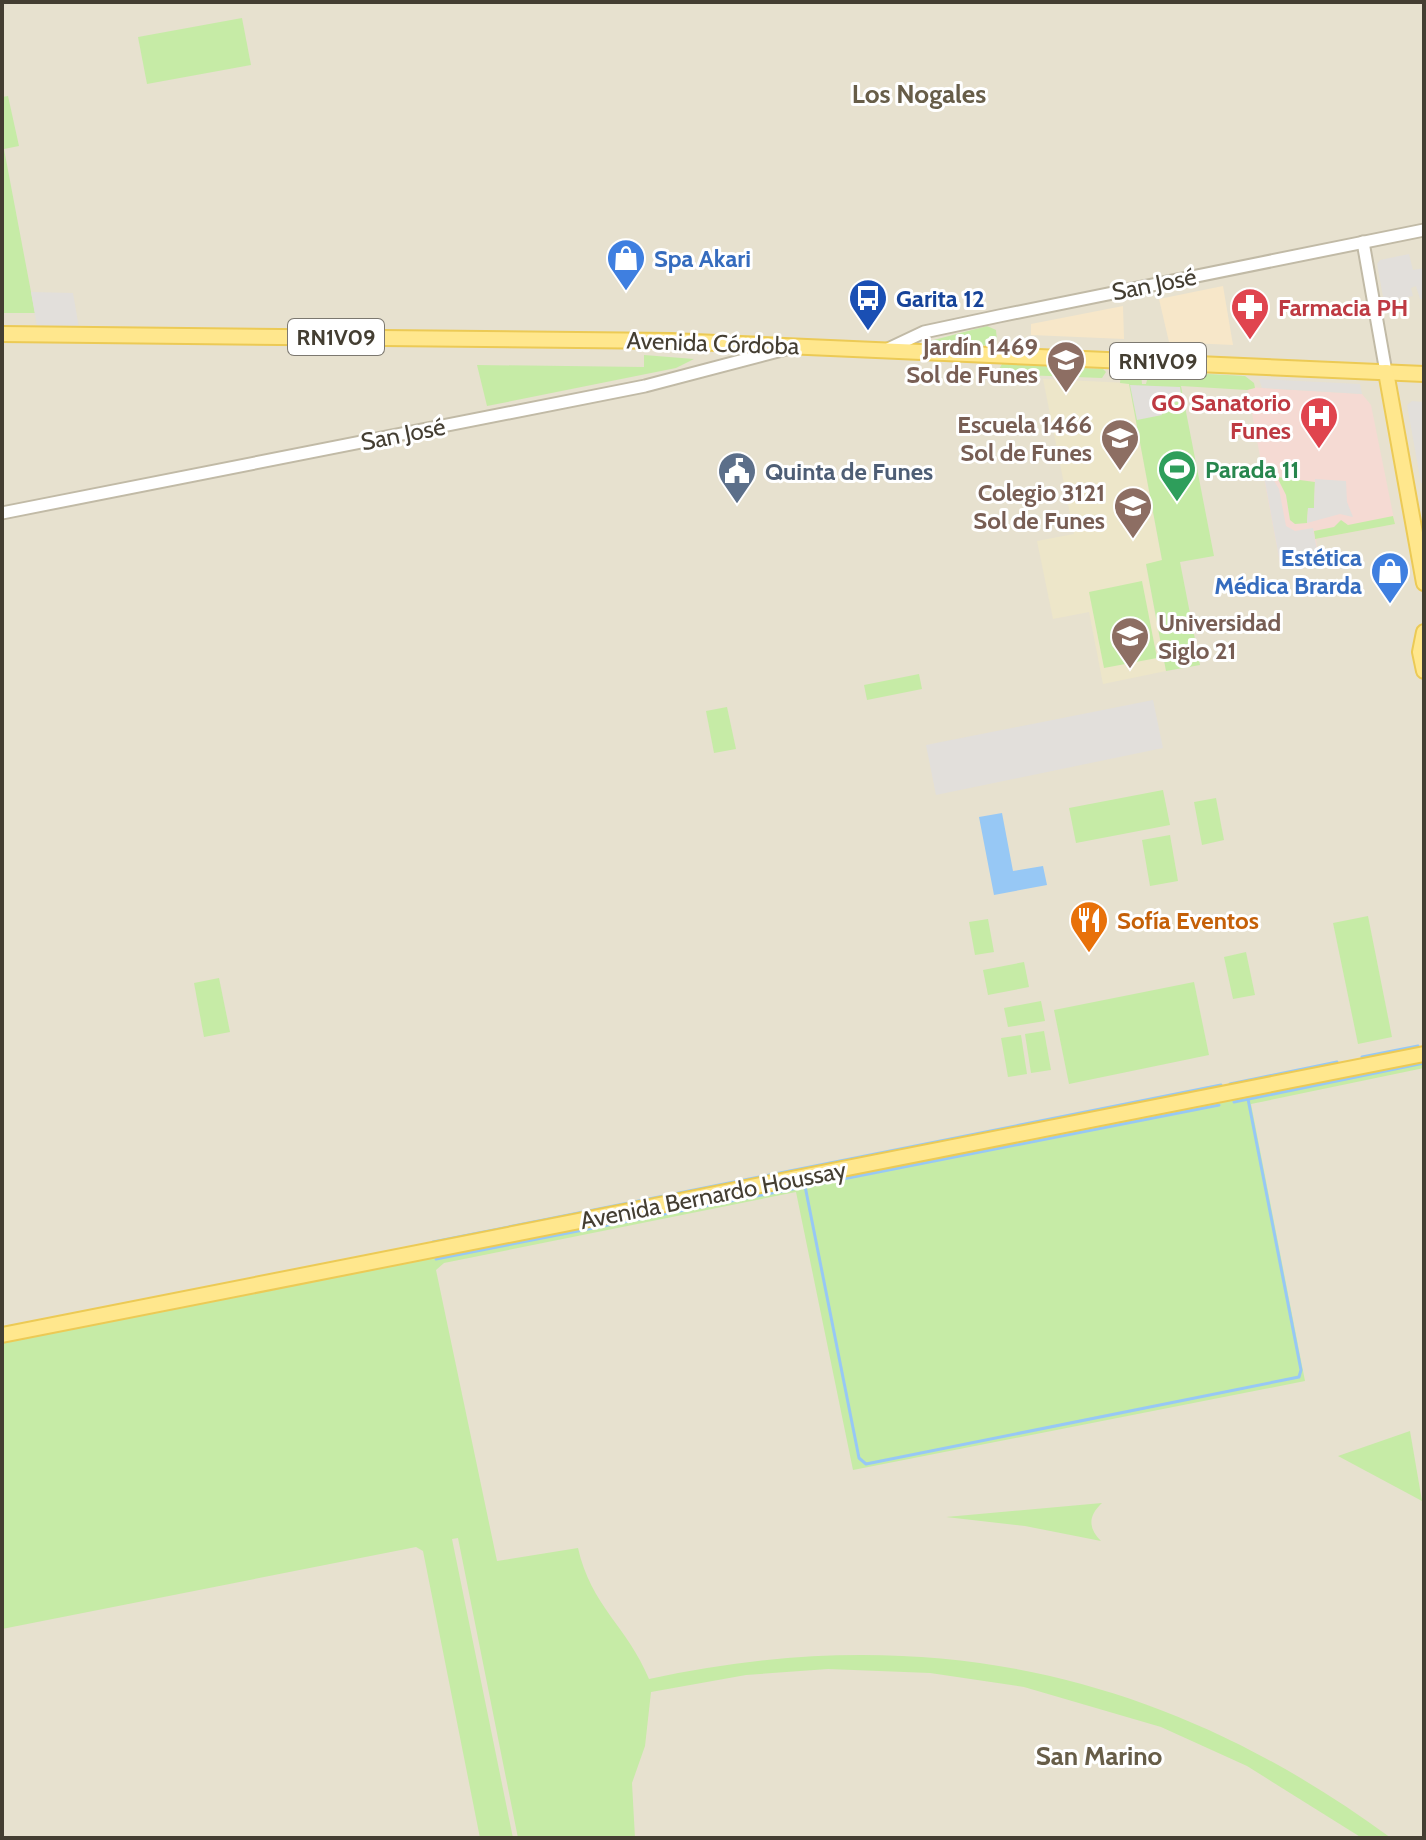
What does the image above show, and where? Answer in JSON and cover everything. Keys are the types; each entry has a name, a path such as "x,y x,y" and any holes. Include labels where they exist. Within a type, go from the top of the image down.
{"main road":[{"name":"Avenida Córdoba","path":"2,334 802,345 1424,374"},
{"path":"1386,372 1424,583"},
{"path":"1424,632 1420,652 1424,671"},
{"name":"Avenida Bernardo Houssay","path":"2,1335 1424,1054"}],"street":[{"name":"San José","path":"888,349 924,332 976,320 1424,230"},
{"path":"1363,242 1386,372"},
{"name":"San José","path":"2,513 645,386 802,345"}],"shaded area":[{"path":"2,2 1424,2 1424,1838 2,1838"},
{"path":"1409,254 1413,270 1424,268 1424,299 1420,299 1416,286 1411,288 1413,296 1384,302 1377,264 1380,260"},
{"path":"1223,286 1233,345 1169,342 1159,299"},
{"path":"31,292 73,293 79,328 37,326"},
{"path":"1123,306 1124,339 1031,335 1031,324"},
{"path":"1043,379 1129,383 1162,561 1146,565 1166,671 1103,684 1089,612 1053,619 1037,541 1074,534"},
{"path":"1259,379 1360,384 1362,394 1262,388"},
{"path":"1130,385 1180,387 1182,401 1160,405 1162,415 1137,420"},
{"name":"GO Sanatorio Funes","path":"1247,387 1362,394 1371,405 1395,524 1316,539 1318,556 1280,563"},
{"path":"1412,401 1424,402 1424,483 1421,483 1407,405"},
{"path":"1264,476 1273,479 1279,489 1286,526 1295,531 1313,528 1318,556 1280,563"},
{"path":"1315,479 1346,481 1347,502 1353,517 1340,514 1307,523 1308,508 1314,508"},
{"path":"1153,700 1163,748 936,795 926,745"}],"green space":[{"path":"242,18 251,65 147,84 138,37"},
{"path":"8,96 19,146 4,149 35,313 2,313 2,97"},
{"path":"987,326 996,330 997,341 992,346 930,341"},
{"path":"644,355 694,359 676,368 487,406 477,365 644,367"},
{"path":"1002,364 1103,369 1106,372 1102,378 996,374"},
{"name":"Parada 11","path":"1121,370 1141,373 1142,384 1146,384 1149,372 1153,371 1245,376 1254,383 1255,388 1247,390 1181,386 1214,556 1180,562 1200,665 1166,671 1146,564 1162,560 1129,384 1120,383"},
{"path":"1277,477 1315,482 1314,509 1308,508 1307,523 1295,524 1290,520 1286,495"},
{"path":"1393,516 1395,524 1315,539 1314,531 1334,527 1341,520 1348,525"},
{"path":"1142,581 1157,658 1104,668 1089,592"},
{"path":"919,674 922,689 867,700 864,685"},
{"path":"727,707 736,749 714,753 706,711"},
{"path":"1163,790 1170,825 1076,843 1069,808"},
{"path":"1216,798 1224,840 1202,845 1194,802"},
{"path":"1170,835 1178,881 1150,886 1142,840"},
{"path":"1368,916 1392,1037 1358,1044 1333,923"},
{"path":"988,919 994,952 975,955 969,922"},
{"path":"1246,952 1255,995 1233,999 1224,957"},
{"path":"1024,962 1029,987 988,995 983,970"},
{"path":"219,978 230,1032 204,1037 194,983"},
{"path":"1194,982 1209,1055 1069,1084 1054,1010"},
{"path":"1041,1001 1045,1021 1008,1027 1004,1008"},
{"path":"1044,1031 1051,1070 1031,1073 1025,1034"},
{"path":"1021,1035 1027,1074 1008,1077 1001,1038"},
{"path":"1424,1054 1424,1068 1251,1104 1305,1381 853,1470 796,1192 444,1263 436,1270 497,1561 578,1548 591,1585 649,1679 751,1662 849,1655 945,1659 1038,1673 1129,1698 1218,1734 1305,1781 1391,1838 1362,1838 1247,1766 1161,1727 1024,1687 930,1673 828,1669 746,1675 651,1692 645,1746 632,1783 635,1838 518,1838 458,1538 452,1539 513,1838 480,1838 423,1551 416,1547 2,1629 2,1335"},
{"path":"1410,1431 1422,1501 1338,1456"},
{"path":"1102,1503 1091,1522 1101,1541 1025,1526 946,1517"}],"water":[{"path":"1002,813 1013,871 1043,866 1047,885 994,895 979,817"}],"waterway":[{"path":"1362,1057 1418,1046"},
{"path":"1230,1084 1337,1062"},
{"path":"1234,1102 1424,1063"},
{"path":"433,1242 1221,1085"},
{"path":"805,1186 859,1458 866,1464 1299,1377 1301,1370 1248,1099"},
{"path":"436,1259 1219,1105"}],"place":[{"name":"Spa Akari","path":"626,292"},
{"name":"Garita 12","path":"868,332"},
{"name":"Farmacia PH","path":"1250,341"},
{"name":"Jardín 1469 Sol de Funes","path":"1066,394"},
{"name":"GO Sanatorio Funes","path":"1319,450"},
{"name":"Escuela 1466 Sol de Funes","path":"1120,472"},
{"name":"Parada 11","path":"1177,503"},
{"name":"Quinta de Funes","path":"737,505"},
{"name":"Colegio 3121 Sol de Funes","path":"1133,540"},
{"name":"Estética Médica Brarda","path":"1390,605"},
{"name":"Universidad Siglo 21","path":"1130,670"},
{"name":"Sofía Eventos","path":"1089,954"}],"district":[{"name":"Los Nogales","path":"919,94"},
{"name":"San Marino","path":"1099,1756"}]}
